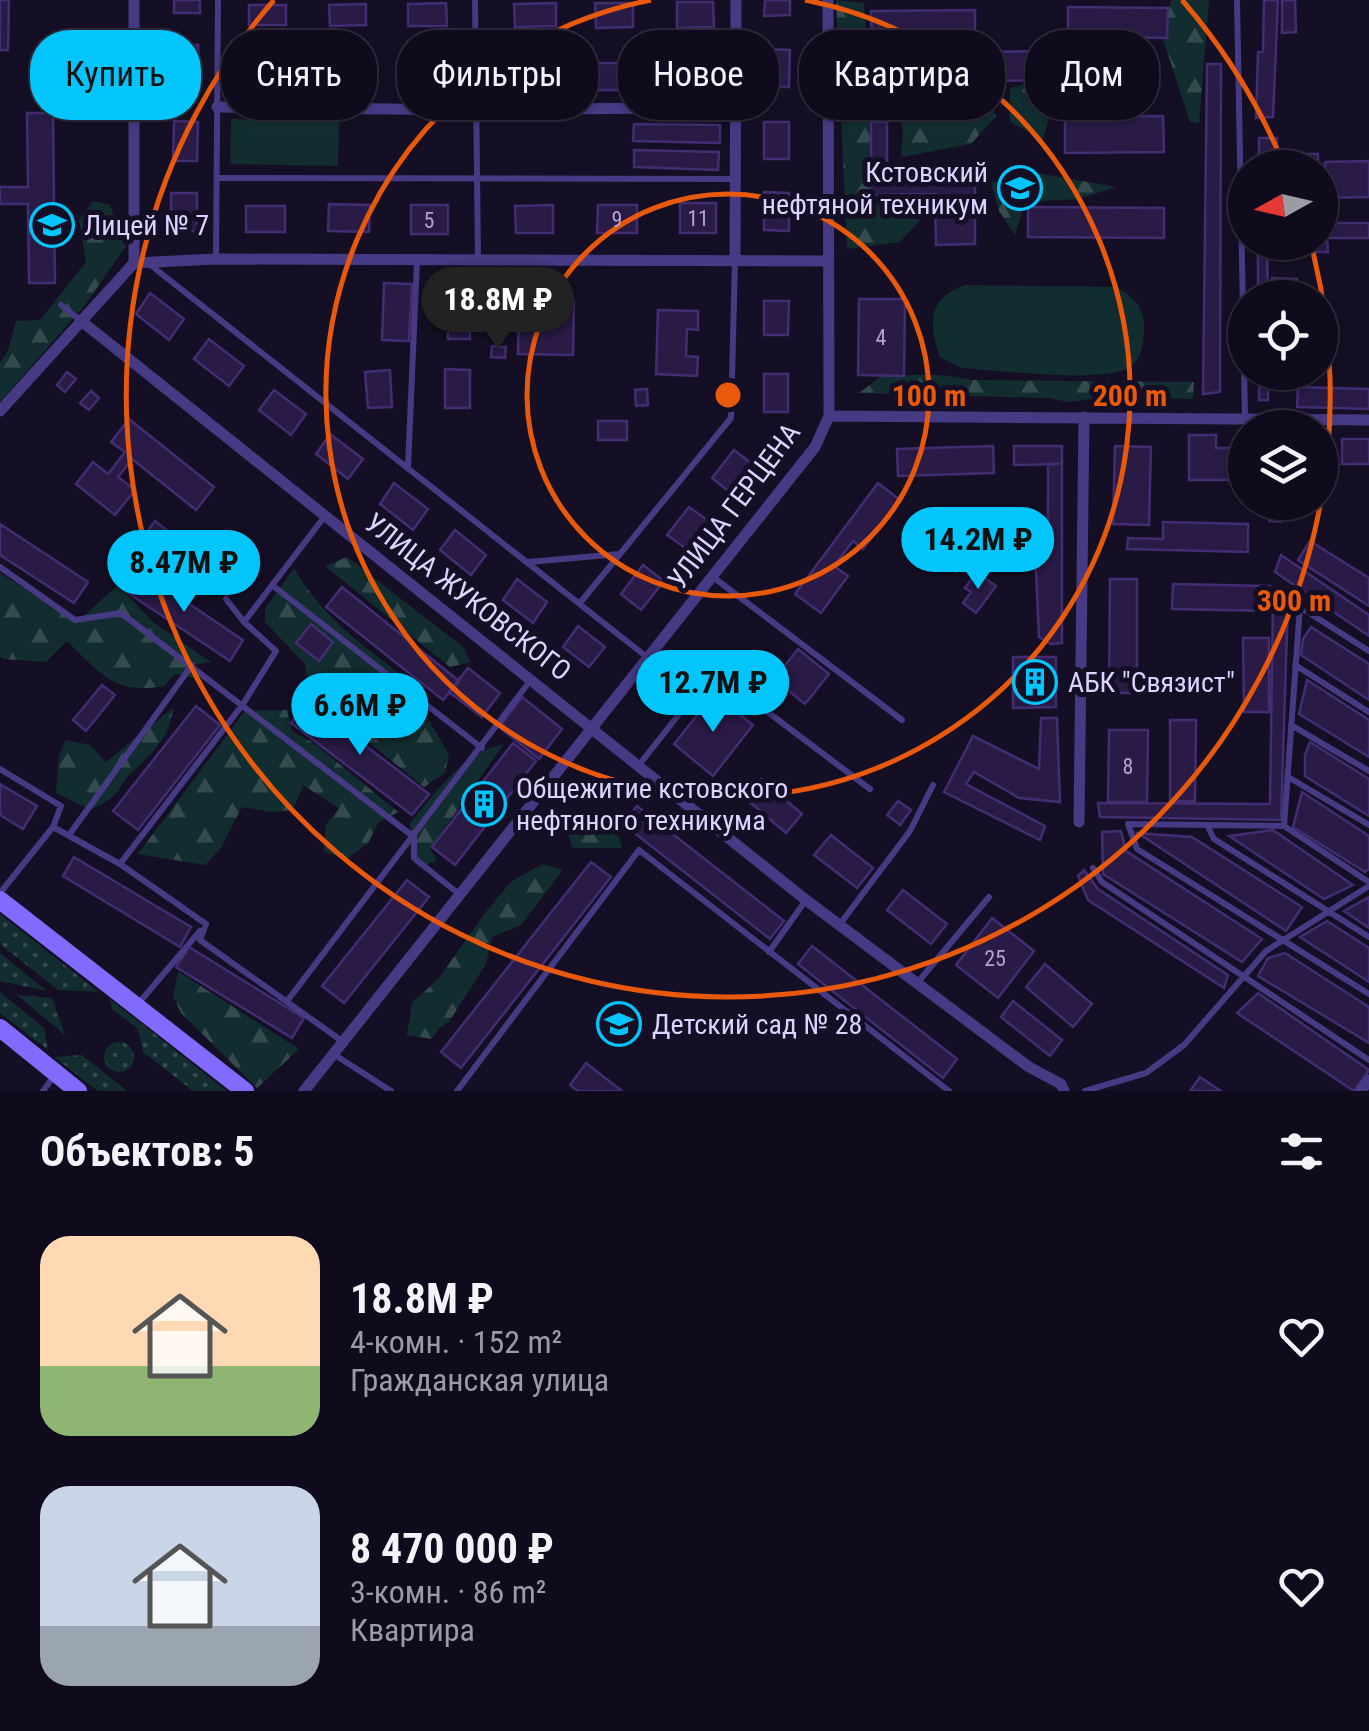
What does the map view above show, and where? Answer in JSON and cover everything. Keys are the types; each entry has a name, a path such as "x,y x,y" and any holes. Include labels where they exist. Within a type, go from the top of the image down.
{"street":[{"path":"134,0 140,262"},
{"path":"736,0 736,30"},
{"name":"УЛИЦА ГЕРЦЕНА","path":"304,1091 815,447 829,416 828,0"},
{"path":"217,108 397,109"},
{"path":"735,260 736,120"},
{"path":"0,411 80,320 140,262 828,261"},
{"name":"УЛИЦА ЖУКОВСКОГО","path":"80,320 806,900 1029,1067 1061,1084 1064,1091"},
{"path":"829,416 1228,418"},
{"path":"1079,822 1084,417"},
{"path":"1338,420 1369,420"},
{"path":"0,897 245,1091"},
{"path":"0,1028 78,1091"},
{"path":"1362,1091 1369,1080"}],"lane":[{"path":"216,259 218,0"},
{"path":"476,0 477,30"},
{"path":"1237,0 1244,410"},
{"path":"478,260 479,120"},
{"path":"217,178 735,180"},
{"path":"408,468 417,260"},
{"path":"580,603 730,418 735,260"},
{"path":"140,262 649,658"},
{"path":"61,305 80,320"},
{"path":"244,622 326,516"},
{"path":"528,562 621,554"},
{"path":"0,567 75,620 121,613 414,836"},
{"path":"713,577 902,720"},
{"path":"272,585 482,748"},
{"path":"120,864 243,704 276,650 244,622 226,599"},
{"path":"1284,826 1300,607 1369,652"},
{"path":"69,835 192,665"},
{"path":"1296,666 1369,712"},
{"path":"639,765 714,671 870,789"},
{"path":"288,1000 531,680"},
{"path":"1291,725 1369,771"},
{"path":"0,768 60,806 53,827 0,897"},
{"path":"1287,777 1369,824"},
{"path":"840,925 910,830 934,785"},
{"path":"1085,1091 1146,1073 1184,1046 1266,951 1283,940 1329,911 1369,884 1284,826 1128,824 1137,850 1283,940 1369,994"},
{"path":"1207,825 1214,839 1369,937"},
{"path":"53,827 120,864 206,924"},
{"path":"414,836 414,858 459,894"},
{"path":"457,1091 639,850 949,1091"},
{"path":"1094,868 1102,882 1369,1060"},
{"path":"918,983 989,897"},
{"path":"769,952 806,900"},
{"path":"206,924 200,940 343,1042"},
{"path":"136,1006 206,924"},
{"path":"334,1054 391,1091"},
{"path":"43,1091 56,1073"}],"green space":[{"path":"836,0 864,3 866,30 837,30"},
{"path":"1171,0 1209,0 1199,123 1190,122 1163,39"},
{"path":"926,15 929,30 911,30 913,17"},
{"path":"1025,85 1025,120 1048,120 1043,139 1010,122 1010,88"},
{"path":"231,120 339,121 338,166 230,164"},
{"path":"841,120 870,120 869,201 907,201 920,220 900,242 847,249"},
{"path":"900,120 992,120 971,144 901,157"},
{"path":"1037,173 1116,187 1078,199 1025,202 1015,235 999,211 991,183"},
{"path":"93,201 110,205 126,246 85,305 0,402 0,363 8,351 16,321 40,320 86,262 79,220"},
{"path":"965,285 1116,287 1140,309 1144,329 1141,352 1126,369 1094,375 961,368 940,357 933,323 944,297"},
{"path":"883,375 1194,382 1193,399 1116,396 1068,402 1049,398 859,393"},
{"path":"347,557 463,647 471,662 450,667 325,566"},
{"path":"294,568 335,621 422,691 426,715 449,755 445,773 424,787 309,694 305,664 265,622 265,609"},
{"path":"0,573 77,622 118,585 154,623 211,662 192,665 194,678 175,674 164,686 147,688 110,679 67,641 46,662 4,659 0,656"},
{"path":"173,708 159,744 108,800 91,810 56,793 59,755 66,740 90,745 106,762"},
{"path":"287,710 292,731 315,744 398,812 378,823 368,843 347,859 324,852 326,825 339,808 303,785 293,810 271,812 242,807 220,849 205,865 138,854 245,711"},
{"path":"503,745 430,849 437,860 419,868 411,858 410,823 463,764"},
{"path":"573,815 606,820 616,830 622,848 572,848 566,823"},
{"path":"543,864 563,870 521,925 492,937 486,964 449,1022 432,1039 407,1035 412,1003 439,978 512,881"},
{"path":"0,914 99,992 58,990 0,944"},
{"path":"0,953 47,991 0,981"},
{"path":"178,972 299,1049 257,1088 181,1013 173,996"},
{"path":"0,992 44,1028 48,1050 0,1013"},
{"path":"17,995 52,998 65,1035"},
{"path":"110,999 227,1091 193,1091 143,1052 138,1029 112,1009"},
{"path":"119,1042 130,1046 134,1057 130,1068 119,1072 108,1068 104,1057 108,1046"},
{"path":"82,1055 127,1091 98,1091 54,1057"}],"building":[{"path":"0,0 9,0 8,50 0,50"},
{"path":"174,0 200,0 200,13 174,13"},
{"path":"765,0 790,0 790,15 764,16"},
{"path":"1264,0 1278,0 1273,117 1256,118 1258,52 1263,52"},
{"path":"1282,0 1295,0 1296,32 1282,33"},
{"path":"677,2 713,2 714,27 677,28"},
{"path":"446,3 447,26 408,26 408,4"},
{"path":"556,3 556,26 515,27 514,4"},
{"path":"595,3 633,3 633,27 596,28"},
{"path":"366,4 366,25 330,26 329,5"},
{"path":"249,5 286,5 286,25 249,25"},
{"path":"1068,7 1168,8 1167,38 1159,38 1159,30 1068,30"},
{"path":"975,10 975,30 872,30 871,11"},
{"path":"779,50 790,50 789,87 779,87"},
{"path":"1025,51 1025,80 1005,81 1005,52"},
{"path":"598,63 618,63 618,90 598,90"},
{"path":"1207,64 1221,64 1220,392 1203,394"},
{"path":"30,113 30,120 53,120 55,283 29,283 28,204 0,204 0,187 28,187"},
{"path":"1163,116 1164,152 1065,153 1065,120 1159,120"},
{"path":"174,121 198,122 197,161 173,161"},
{"path":"764,122 789,122 789,159 764,159"},
{"path":"871,122 887,122 887,169 975,168 975,244 936,245 935,194 871,195"},
{"path":"634,124 720,125 720,143 633,141"},
{"path":"1259,138 1277,138 1277,150 1259,150"},
{"path":"634,150 719,152 718,170 634,167"},
{"path":"1369,161 1369,197 1338,198 1338,162"},
{"path":"764,192 789,193 789,231 764,230"},
{"path":"171,193 197,193 197,231 171,231"},
{"path":"680,203 716,203 716,233 680,233"},
{"path":"329,204 370,205 369,232 328,231"},
{"path":"411,205 448,205 448,234 411,234"},
{"path":"553,205 553,233 516,233 515,206"},
{"path":"598,205 637,205 637,233 597,233"},
{"path":"246,206 285,206 285,232 246,232"},
{"path":"1028,207 1164,208 1164,238 1028,237"},
{"path":"1338,223 1369,223 1369,238 1338,238"},
{"path":"1258,260 1267,260 1268,280 1258,280"},
{"path":"384,283 412,284 409,341 382,340"},
{"path":"150,293 184,319 169,340 136,314"},
{"path":"859,299 905,299 904,376 858,375"},
{"path":"519,300 574,301 573,355 518,354"},
{"path":"448,301 470,302 470,339 448,339"},
{"path":"764,301 789,301 788,335 764,335"},
{"path":"658,310 698,311 698,330 687,329 686,356 698,357 697,376 656,374"},
{"path":"209,339 244,366 229,386 194,359"},
{"path":"492,346 506,347 505,358 491,357"},
{"path":"445,369 470,370 470,408 445,408"},
{"path":"390,370 392,407 368,408 365,372"},
{"path":"67,372 76,379 65,392 57,385"},
{"path":"764,374 788,374 788,412 764,412"},
{"path":"647,389 648,405 636,406 635,390"},
{"path":"1369,389 1369,409 1297,407 1298,390"},
{"path":"274,390 306,414 291,435 259,410"},
{"path":"1259,390 1268,390 1268,400 1259,400"},
{"path":"91,391 99,398 89,410 80,403"},
{"path":"129,419 214,487 196,510 132,459 118,477 135,490 115,515 76,484 93,462 108,474 125,452 111,442"},
{"path":"598,421 627,421 627,440 598,440"},
{"path":"330,434 363,459 348,479 316,454"},
{"path":"1189,435 1216,435 1216,448 1228,448 1228,480 1189,480"},
{"path":"1342,439 1369,439 1369,464 1342,464"},
{"path":"993,446 994,473 898,476 897,449"},
{"path":"1014,446 1062,446 1062,464 1014,465"},
{"path":"1115,446 1151,447 1149,525 1113,524"},
{"path":"734,450 755,466 732,494 712,478"},
{"path":"1048,464 1062,464 1062,643 1051,644 1039,637 1035,549 974,550 973,533 1048,533"},
{"path":"394,483 428,509 413,530 380,504"},
{"path":"878,483 900,500 863,549 853,541 834,566 848,576 821,613 795,594"},
{"path":"689,507 710,522 688,550 667,535"},
{"path":"924,515 972,549 956,572 908,538"},
{"path":"155,521 169,532 157,547 143,537"},
{"path":"1163,522 1248,524 1248,552 1127,549 1128,538 1163,539"},
{"path":"0,524 88,582 74,603 0,555"},
{"path":"455,530 486,555 471,575 440,550"},
{"path":"1310,541 1369,578 1369,606 1298,560"},
{"path":"246,549 254,556 242,569 234,562"},
{"path":"1281,555 1369,615 1369,636 1275,572"},
{"path":"643,565 664,581 641,610 621,594"},
{"path":"139,570 243,640 230,661 125,591"},
{"path":"976,572 996,586 976,613 963,603 971,592 965,588"},
{"path":"517,579 547,602 533,623 503,600"},
{"path":"1110,579 1137,579 1137,693 1109,693"},
{"path":"1173,584 1270,586 1269,611 1172,609"},
{"path":"342,587 459,681 443,700 326,607"},
{"path":"1273,598 1288,599 1281,820 1100,817 1098,803 1270,804"},
{"path":"311,624 333,642 319,661 296,643"},
{"path":"578,626 605,647 589,667 563,647"},
{"path":"1311,627 1369,664 1369,700 1301,655 1303,639"},
{"path":"1243,638 1269,638 1269,712 1244,712"},
{"path":"798,649 829,674 805,704 774,679"},
{"name":"АБК \"Связист\"","path":"1013,657 1056,657 1056,707 1013,708"},
{"path":"468,668 500,693 482,717 449,692"},
{"path":"1307,680 1369,720 1369,757 1299,714"},
{"path":"102,685 115,695 86,731 73,720"},
{"path":"714,694 753,725 713,776 674,744"},
{"path":"522,697 562,729 539,759 499,727"},
{"path":"308,702 429,794 412,815 291,723"},
{"path":"196,706 220,725 138,830 113,811"},
{"path":"1041,718 1057,718 1060,802 1019,798 974,772 966,784 1045,826 1040,840 944,792 973,736 1039,769"},
{"path":"1170,720 1196,720 1195,801 1170,801"},
{"path":"1109,730 1148,730 1147,802 1108,802"},
{"path":"1310,742 1369,779 1369,816 1305,776 1305,755"},
{"name":"Общежитие кстовского нефтяного техникума","path":"513,743 536,761 455,865 432,847"},
{"path":"761,779 802,814 786,833 745,798"},
{"path":"0,784 37,806 23,829 0,815"},
{"path":"1302,792 1369,836 1369,869 1365,872 1293,827"},
{"path":"898,801 911,810 900,825 887,815"},
{"path":"637,806 784,921 770,939 623,824"},
{"path":"1273,830 1353,885 1324,899 1229,836"},
{"path":"1121,831 1126,851 1262,939 1242,962 1103,874 1102,832"},
{"path":"1138,833 1192,837 1302,907 1286,931"},
{"path":"831,835 873,868 857,888 814,855"},
{"path":"74,857 191,927 180,947 63,876"},
{"path":"591,862 611,877 461,1068 441,1052"},
{"path":"1084,870 1098,889 1228,975 1224,988 1088,900 1078,876"},
{"path":"407,880 429,897 344,1003 322,986"},
{"path":"903,890 947,924 931,944 887,910"},
{"path":"1369,897 1369,928 1344,911"},
{"path":"992,918 1034,951 998,998 956,965"},
{"path":"1327,921 1369,948 1369,982 1300,937"},
{"path":"812,946 957,1059 943,1078 798,964"},
{"path":"189,947 304,1018 292,1038 176,967"},
{"path":"1285,953 1369,1007 1369,1043 1258,976 1268,958"},
{"path":"1045,964 1092,1004 1073,1027 1026,987"},
{"path":"1258,993 1369,1070 1354,1091 1237,1013"},
{"path":"1013,1001 1062,1040 1050,1056 1001,1017"},
{"path":"586,1063 622,1091 578,1091 570,1085"},
{"path":"1200,1077 1221,1091 1190,1091"}],"place":[{"name":"Кстовский нефтяной техникум","path":"1020,188"},
{"name":"Лицей № 7","path":"52,225"},
{"name":"АБК \"Связист\"","path":"1035,682"},
{"name":"Общежитие кстовского нефтяного техникума","path":"484,804"},
{"name":"Детский сад № 28","path":"619,1024"}]}
